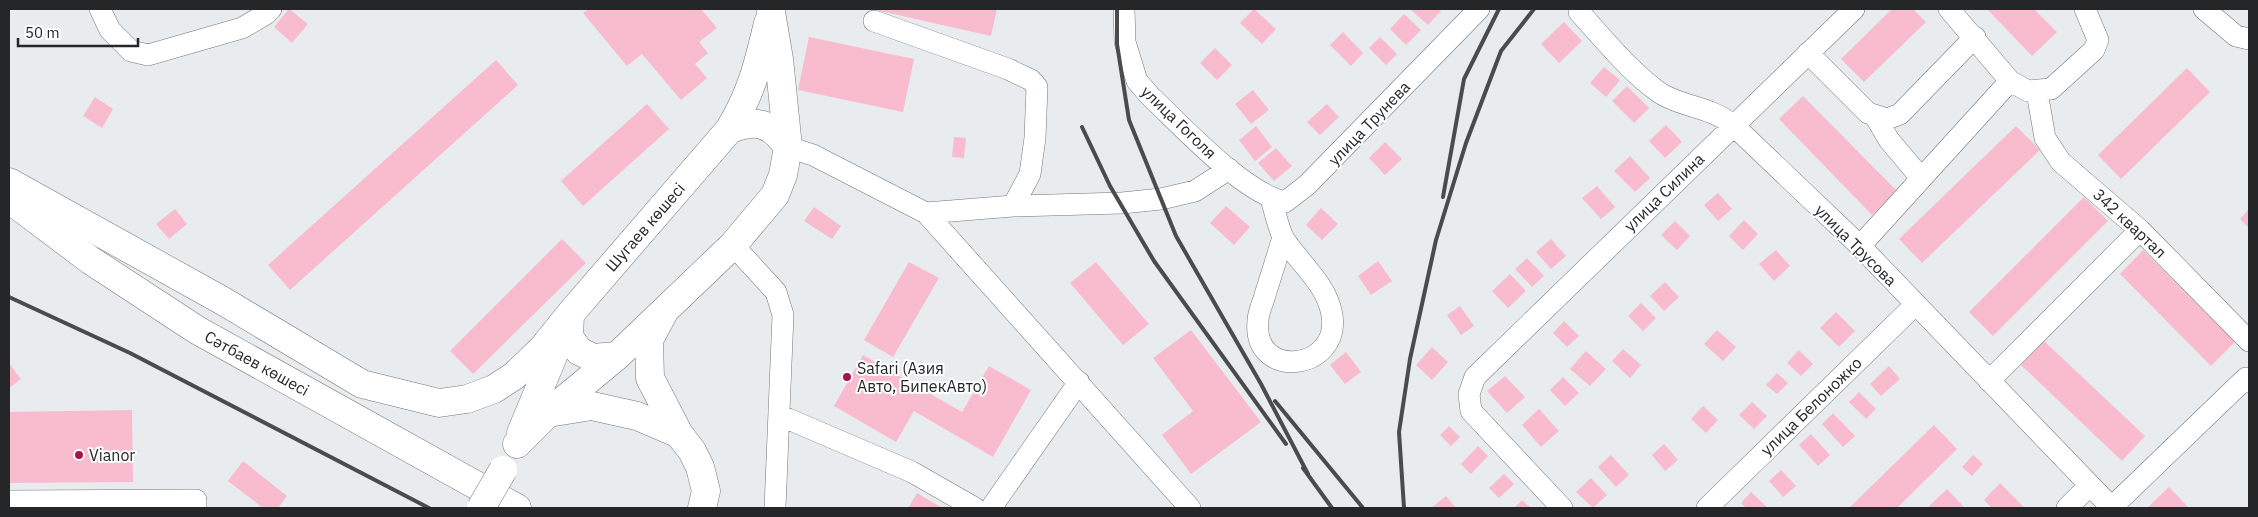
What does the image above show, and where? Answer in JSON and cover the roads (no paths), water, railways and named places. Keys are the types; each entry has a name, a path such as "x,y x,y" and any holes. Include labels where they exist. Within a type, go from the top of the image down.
{"main road":[{"name":"Шугаев көшесі","path":"482,508 516,444 570,313 729,130 742,108 755,80 771,10"},
{"name":"Шугаев көшесі","path":"516,444 548,413 617,356 733,245 774,195 783,175 788,148 779,59 771,10"},
{"path":"729,130 747,122 767,126 777,132 788,148"},
{"path":"9,182 222,301 362,384 439,403 467,399 494,389 514,376 542,349 570,313"},
{"name":"Сәтбаев көшесі","path":"9,199 90,260 197,330 517,508"},
{"path":"668,307 649,340 650,378 678,434 692,451 700,467 706,491 702,508"},
{"path":"570,313 569,337 578,351 593,358 617,356"},
{"path":"548,413 592,406 637,416 678,434"}],"street":[{"path":"100,9 110,30 131,51 148,55 242,28 271,9"},
{"name":"улица Трунева","path":"1271,199 1284,202 1308,185 1480,9"},
{"name":"улица Силина","path":"1562,508 1471,411 1469,394 1475,377 1732,125 1854,9"},
{"path":"1949,9 2010,81 2028,91 2037,92 2051,89 2094,50 2098,40 2085,9"},
{"path":"2204,9 2236,36 2249,39"},
{"name":"улица Трусова","path":"1578,12 1638,75 1662,94 1721,116 1732,125 1860,246 2112,508"},
{"name":"улица Гоголя","path":"1124,15 1125,42 1138,81 1150,96 1246,184 1271,199"},
{"path":"874,21 1008,69 1032,80 1037,87 1035,138 1030,174 1014,206"},
{"path":"1808,53 1861,107 1876,116 1887,119 1900,114 1974,37"},
{"path":"1860,246 2010,81"},
{"name":"342 квартал","path":"2037,92 2046,138 2061,162 2140,230 2249,341"},
{"path":"1876,116 1889,140 1921,178"},
{"path":"788,148 813,155 926,213 1190,508"},
{"path":"926,213 1014,206 1161,200 1195,191 1228,168"},
{"path":"1271,199 1283,237 1324,291 1332,317 1332,332 1326,343 1317,355 1304,361 1282,362 1266,352 1260,337 1258,321 1283,237"},
{"path":"1989,381 2140,230"},
{"path":"733,245 776,292 783,315 775,508"},
{"name":"улица Белоножко","path":"1707,508 1916,304"},
{"path":"2112,508 2246,378 2249,382"},
{"path":"991,508 1079,382"},
{"path":"779,415 912,472 975,508"},
{"path":"2066,508 2090,485"},
{"path":"9,501 196,500 196,508"}],"railway":[{"path":"1117,9 1117,44 1129,120 1176,236 1261,384 1308,474"},
{"path":"1443,197 1464,79 1499,9"},
{"path":"1404,508 1399,432 1410,359 1436,240 1466,143 1501,51 1534,9"},
{"path":"1082,127 1110,186 1154,261 1286,444"},
{"path":"9,297 130,353 429,508"},
{"path":"1275,401 1363,508"},
{"path":"1303,468 1332,508"}],"place":[{"name":"Safari (Азия Авто, БипекАвто)","path":"847,377"},
{"name":"Vianor","path":"79,455"}]}
